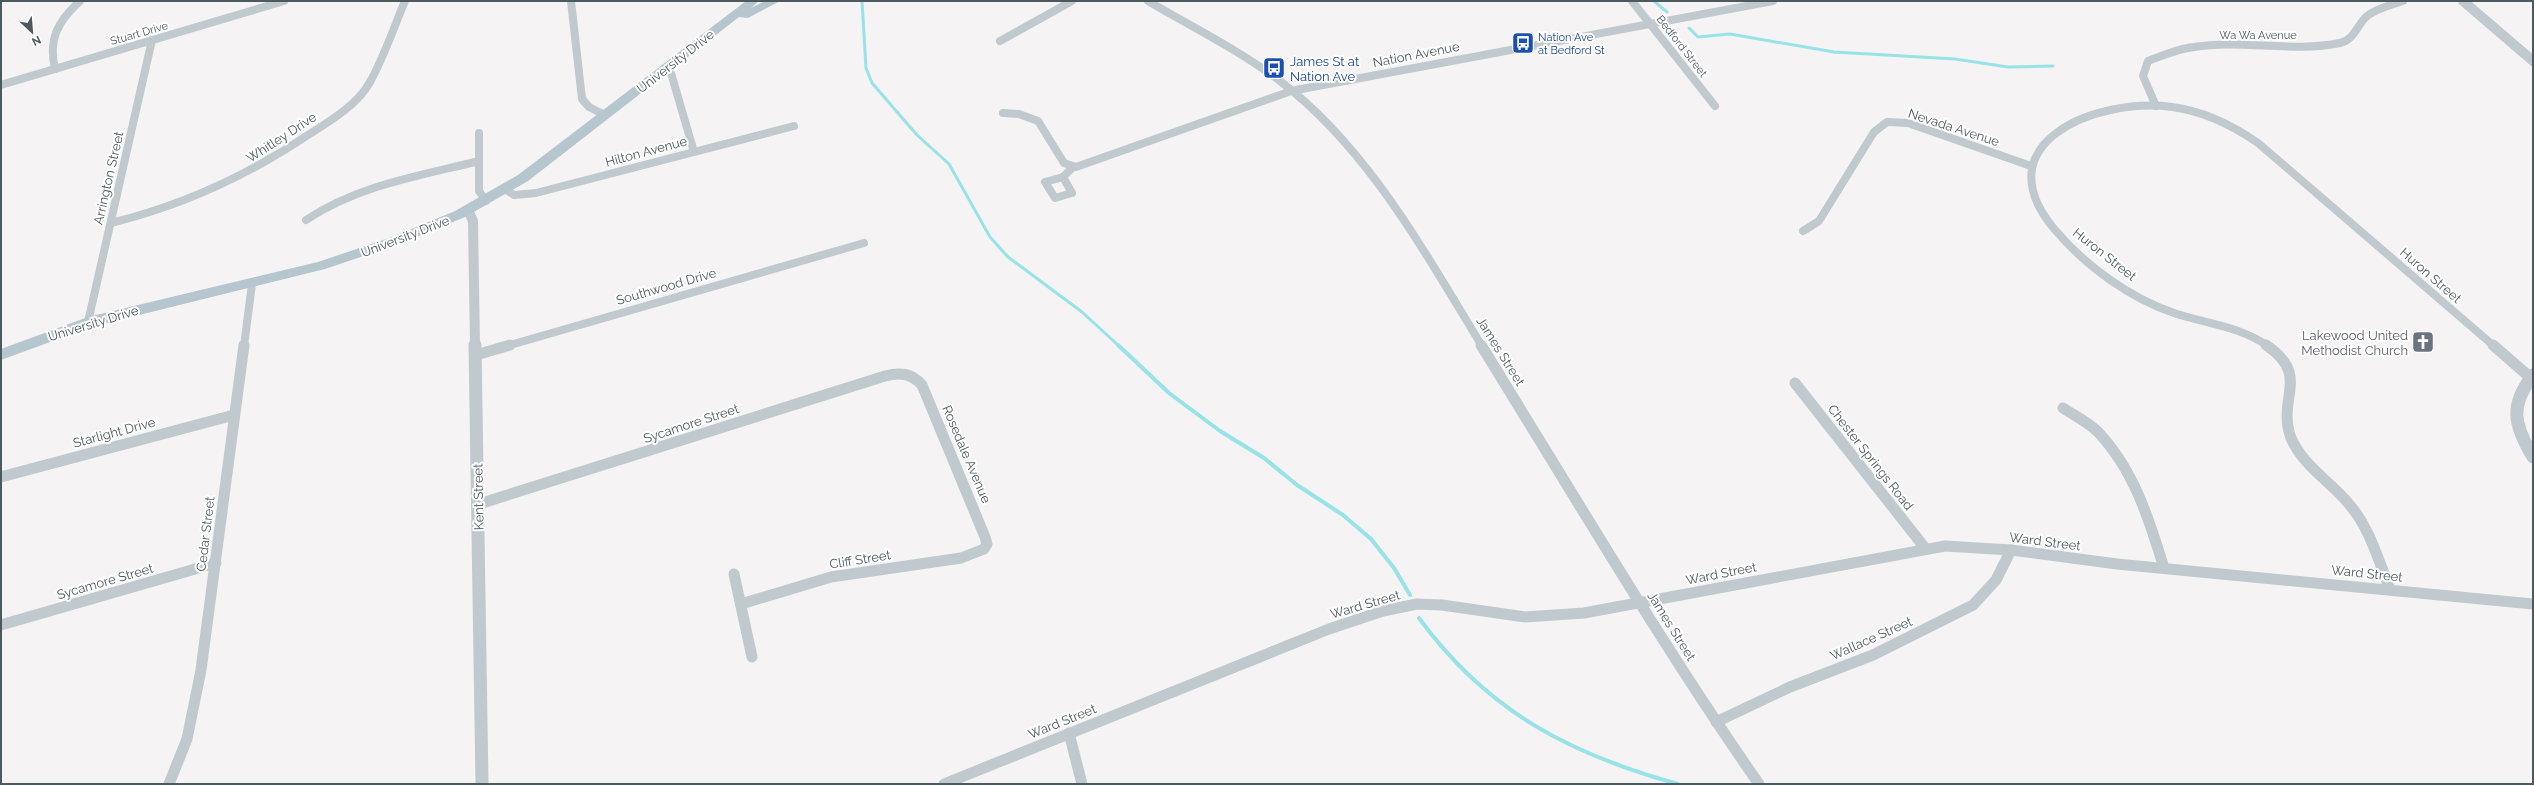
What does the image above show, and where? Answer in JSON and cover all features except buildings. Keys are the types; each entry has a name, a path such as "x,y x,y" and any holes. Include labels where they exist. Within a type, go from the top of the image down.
{"main road":[{"name":"University Drive","path":"1,355 88,322 143,307 252,284 359,254 468,210 505,190 753,1"},
{"path":"708,36 774,1"}],"street":[{"path":"55,69 51,50 52,37 62,18 80,1"},
{"name":"Stuart Drive","path":"1,85 284,1"},
{"name":"Whitley Drive","path":"111,223 176,206 216,191 269,162 333,120 361,94 370,82 389,33 406,1"},
{"path":"571,1 582,99 589,107 605,115"},
{"path":"1000,42 1072,1"},
{"name":"James Street","path":"1148,1 1255,64 1291,91 1339,136 1405,222 1640,602 1716,722 1758,784"},
{"name":"Bedford Street","path":"1632,1 1715,106"},
{"name":"Nation Avenue","path":"1073,167 1291,91 1773,1"},
{"name":"Wa Wa Avenue","path":"2156,106 2143,76 2148,61 2159,55 2201,47 2326,45 2342,42 2348,40 2366,17 2375,11 2403,1"},
{"path":"2463,1 2533,61"},
{"name":"Arrington Street","path":"88,322 152,40"},
{"path":"666,67 671,72 694,152"},
{"name":"Huron Street","path":"2390,589 2357,515 2302,457 2292,440 2285,418 2294,381 2283,360 2275,352 2245,332 2232,326 2161,308 2136,295 2097,268 2069,244 2041,210 2030,184 2031,166 2038,150 2046,141 2071,124 2124,108 2156,106 2207,115 2247,134 2532,377"},
{"path":"1003,113 1024,113 1040,121 1062,160 1073,167 1062,177"},
{"name":"Nevada Avenue","path":"1803,231 1819,221 1874,132 1887,122 1908,123 2031,166"},
{"name":"Hilton Avenue","path":"505,190 514,195 536,193 794,126"},
{"path":"479,133 479,191 486,201"},
{"path":"306,220 336,201 357,192 479,162"},
{"name":"Kent Street","path":"468,210 473,221 479,504 482,784"},
{"name":"Southwood Drive","path":"476,355 864,243"},
{"name":"Cedar Street","path":"169,784 187,739 201,670 252,284"},
{"name":"Sycamore Street","path":"479,504 885,376 904,372 911,374"},
{"name":"Rosedale Avenue","path":"911,374 922,385 985,537 987,544 984,549"},
{"path":"2532,377 2518,395 2515,413 2520,435 2533,457"},
{"name":"Chester Springs Road","path":"1795,383 1925,548"},
{"path":"2063,408 2097,431 2120,459 2143,498 2164,568"},
{"name":"Starlight Drive","path":"1,477 234,415"},
{"name":"Ward Street","path":"944,784 1329,629 1400,607 1438,604 1517,616 1540,617 1584,613 1925,548 1966,546 2164,568 2533,604"},
{"name":"Cliff Street","path":"741,604 805,583 961,558 984,549"},
{"name":"Wallace Street","path":"1716,722 1790,687 1873,655 1973,605 1984,598 2001,573 2012,550"},
{"name":"Sycamore Street","path":"1,626 216,563"},
{"path":"734,574 752,657"},
{"path":"1069,733 1082,784"}],"waterway":[{"path":"862,1 866,68 872,83 917,135 949,164 990,237 1008,257 1082,312 1119,346"},
{"path":"1654,1 1667,12"},
{"path":"1689,28 1698,37 1730,34 1834,52 1955,59 2008,67 2053,66"},
{"path":"1118,345 1169,393 1220,431 1264,458 1297,485 1343,515 1371,539 1394,568 1410,595"},
{"path":"1419,618 1445,651 1473,679 1502,703 1533,725 1566,743 1601,758 1638,772 1678,784"}],"place":[{"name":"Nation Ave at Bedford St","path":"1523,43"},
{"name":"James St at Nation Ave","path":"1274,68"},
{"name":"Lakewood United Methodist Church","path":"2423,342"}]}
